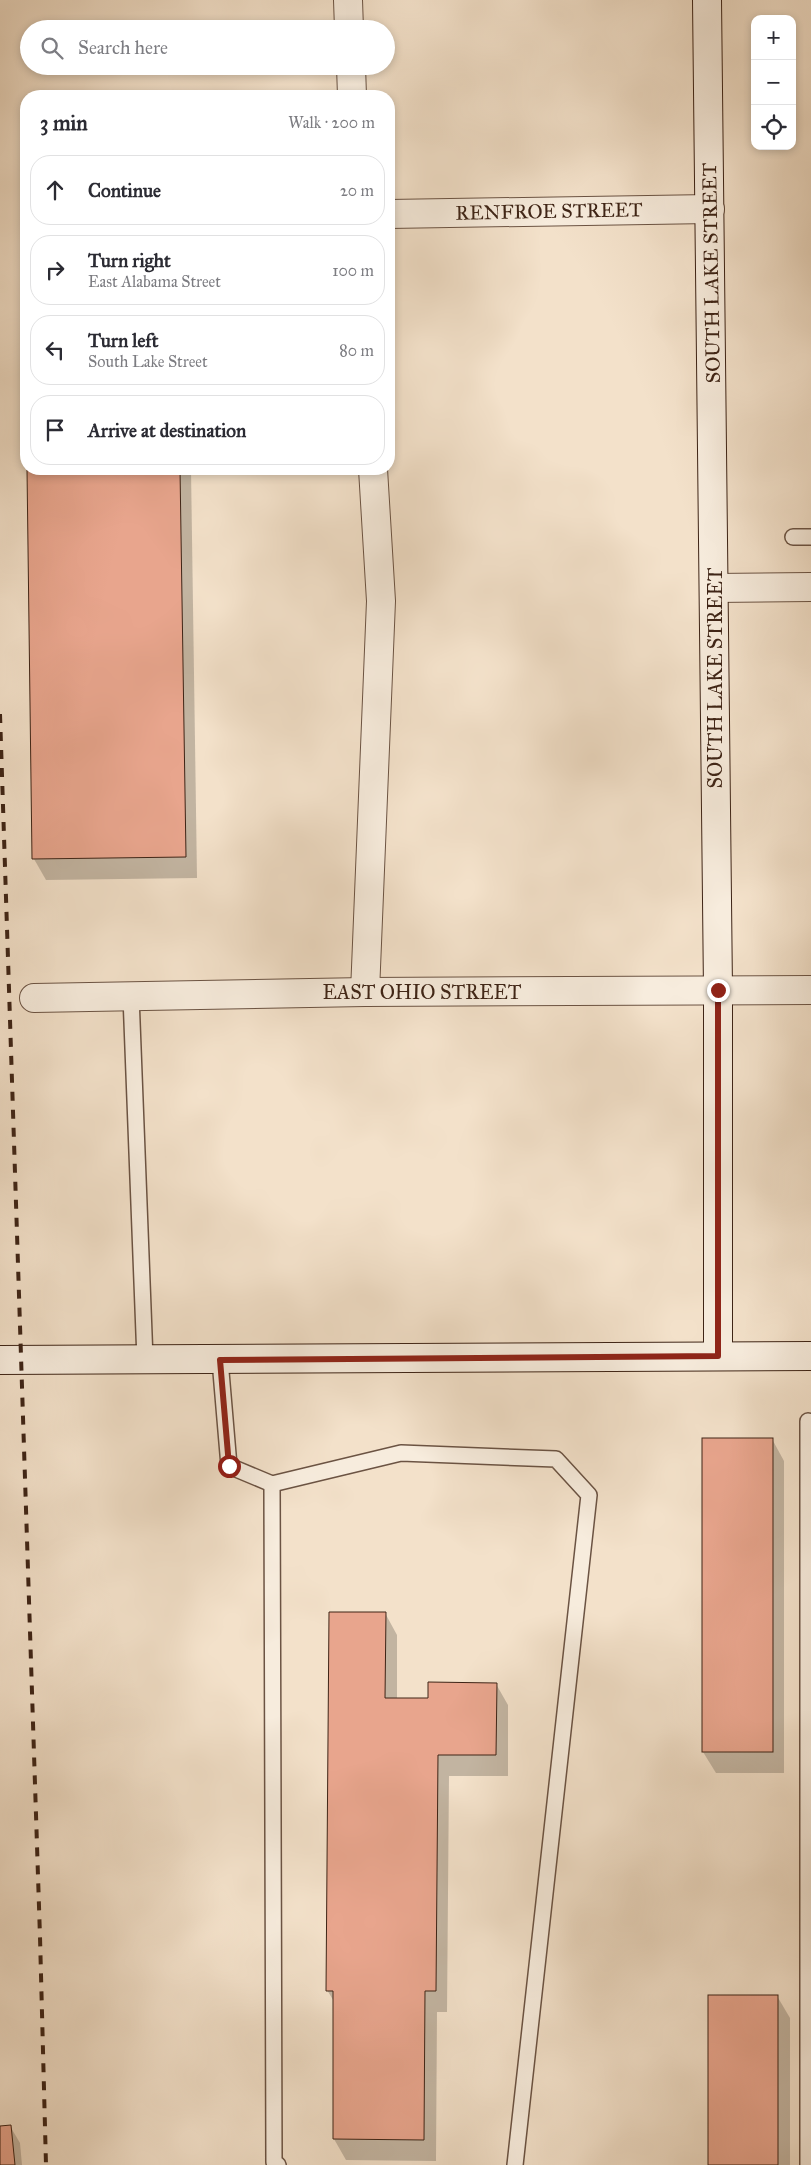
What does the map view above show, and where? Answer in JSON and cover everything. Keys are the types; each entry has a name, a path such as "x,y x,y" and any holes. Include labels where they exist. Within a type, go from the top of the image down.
{"street":[{"path":"348,0 349,20"},
{"name":"SOUTH LAKE STREET","path":"707,0 718,990 718,1356"},
{"path":"351,75 352,90"},
{"name":"RENFROE STREET","path":"395,214 710,209"},
{"path":"365,992 381,601 373,475"},
{"path":"714,588 811,587"},
{"name":"EAST OHIO STREET","path":"34,998 365,992 811,990"},
{"path":"0,1360 811,1356"}],"lane":[{"path":"793,537 811,536"},
{"path":"132,996 145,1360"},
{"path":"220,1360 229,1466 272,1484 401,1453 556,1459 589,1495 515,2165"},
{"path":"808,1421 808,2165"},
{"path":"272,1484 274,2162 278,2165"}],"building":[{"path":"27,475 180,475 186,857 32,859"},
{"path":"702,1438 773,1438 773,1752 702,1752"},
{"path":"329,1612 386,1612 385,1698 428,1698 428,1682 497,1683 496,1755 438,1755 436,1991 425,1991 424,2140 333,2139 333,1991 326,1991"},
{"path":"708,1995 778,1995 778,2165 708,2165"},
{"path":"11,2125 15,2165 0,2165 0,2126"}],"railway":[{"path":"0,714 46,2165"}],"route":[{"path":"229,1466 220,1360 718,1356 718,990"}]}
